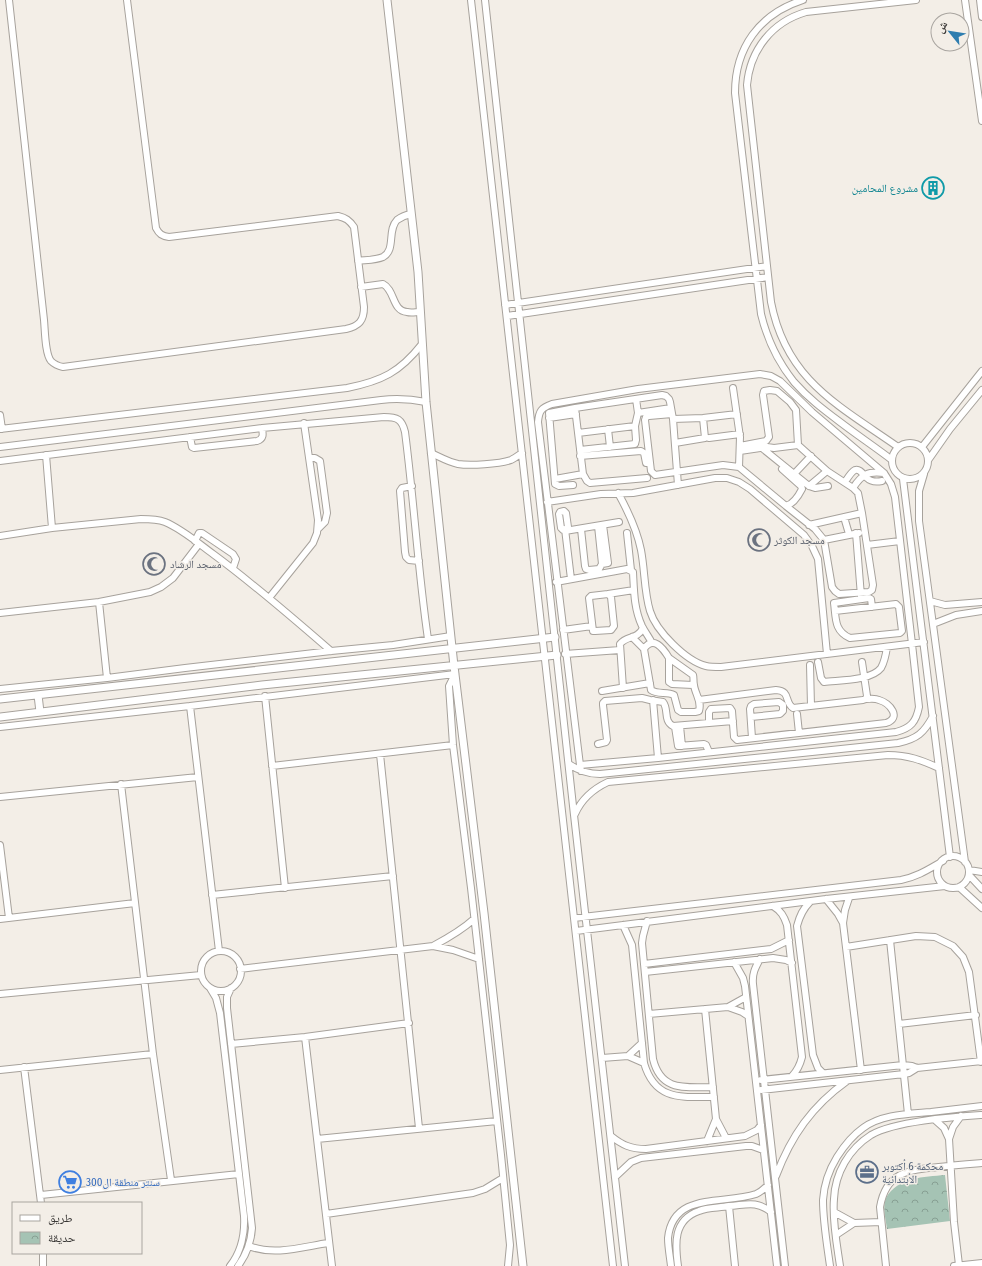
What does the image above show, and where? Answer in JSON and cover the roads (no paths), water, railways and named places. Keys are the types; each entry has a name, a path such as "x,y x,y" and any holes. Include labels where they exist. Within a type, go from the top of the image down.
{"street":[{"path":"9,0 48,356 52,361 63,367 354,327 360,322 364,315 354,227 350,221 344,217 338,216 169,237 163,236 159,233 156,228 127,0"},
{"path":"387,0 418,272 426,402 431,453 523,1266"},
{"path":"471,0 613,1266"},
{"path":"485,0 556,654 626,1266"},
{"path":"802,0 779,10 758,27 743,50 737,67 735,93 759,304 764,325 773,350 786,371 800,389 816,404 892,460"},
{"path":"898,447 824,394 809,381 786,349 777,326 771,302 747,93 749,69 758,48 767,35 779,25 799,14 806,12 916,0"},
{"path":"965,0 982,121"},
{"path":"980,0 982,17"},
{"path":"358,261 385,255 390,248 391,230 393,225 401,217 411,214"},
{"path":"505,305 767,266"},
{"path":"507,316 768,277"},
{"path":"361,287 383,284 389,288 398,308 407,312 420,312"},
{"path":"0,415 1,429 364,385 381,379 397,370 411,358 422,344"},
{"path":"922,447 982,372"},
{"path":"760,374 771,376 780,382 817,417 884,473 892,484 895,497 919,707 917,716 912,724 905,730 896,732 709,752 580,768 556,582 538,414 544,407 552,404 638,389 760,374"},
{"path":"734,388 740,435 739,467"},
{"path":"982,390 950,428 929,459 919,491 918,506 965,862 969,873 982,889"},
{"path":"672,414 649,416 646,417 645,420 650,471 655,476 723,465 739,467 815,529 824,540 832,587 835,592 839,594 869,592 872,590 873,585 858,493 828,471 798,445 796,410 790,402 777,391 764,391 763,395 769,437 762,443 740,448"},
{"path":"573,485 557,485 555,479 549,418 575,411 662,395 669,399 672,414 678,485"},
{"path":"0,446 396,398 426,402"},
{"path":"580,453 635,444 635,426 638,413 636,399"},
{"path":"575,411 583,474 587,481 590,483 647,478"},
{"path":"638,413 672,414 703,418 737,414"},
{"path":"0,461 262,428 384,417 397,419 403,424 405,432 412,486 422,597 428,639"},
{"path":"675,444 705,438 703,418"},
{"path":"269,598 313,543 318,529 304,424"},
{"path":"578,433 635,426"},
{"path":"190,437 192,447 196,448 257,441 263,437 262,428"},
{"path":"608,429 610,447"},
{"path":"675,444 740,435"},
{"path":"924,474 914,479 898,476 895,471 892,455 898,447 907,443 918,444 926,450 929,459"},
{"path":"740,448 774,448 798,445"},
{"path":"762,448 809,486 815,488 828,486"},
{"path":"580,453 641,451 644,453 645,457 649,490"},
{"path":"431,453 460,464 476,464 512,460 522,453"},
{"path":"46,455 52,528"},
{"path":"794,474 811,456"},
{"path":"309,458 316,458 320,461 327,513 325,522 318,529"},
{"path":"782,469 801,486 802,489 792,502 786,506"},
{"path":"845,482 856,469 871,481 882,481"},
{"path":"809,486 828,471"},
{"path":"853,488 858,480 864,475 873,472 884,473"},
{"path":"555,479 583,474"},
{"path":"547,502 601,494 633,493 715,478 727,478 739,482 750,489 804,535 812,546 818,559 827,654"},
{"path":"904,478 950,857"},
{"path":"412,486 402,488 400,491 404,545 406,557 409,560 419,561"},
{"path":"618,493 627,510 641,550 646,594 651,613 660,630 670,642 692,660 706,666 721,667 924,642"},
{"path":"809,525 862,513"},
{"path":"844,518 849,534"},
{"path":"0,536 52,528 141,519 152,519 163,522 173,526 233,568 332,651"},
{"path":"571,579 565,530 619,522"},
{"path":"581,528 586,569 599,569 602,564 608,563 601,525"},
{"path":"824,540 865,532"},
{"path":"0,613 98,602 150,592 161,587 172,578 197,542 199,533 202,533 235,555 236,559 233,568"},
{"path":"627,533 630,570 633,572 635,603 638,618 652,643"},
{"path":"856,533 861,599"},
{"path":"867,545 900,541"},
{"path":"556,582 627,569 630,570"},
{"path":"608,594 611,597 614,626 611,630 595,631 593,630 592,626 589,598 591,596 634,590"},
{"path":"835,611 872,607 896,604 899,608 902,631 900,633 850,638 840,632 837,627 835,611 834,603 869,598 871,599 872,607"},
{"path":"930,601 946,605 982,602"},
{"path":"98,602 107,678"},
{"path":"933,624 956,615 982,611"},
{"path":"563,630 592,626"},
{"path":"623,688 620,650 622,642 638,634 643,628"},
{"path":"0,689 393,645 451,636"},
{"path":"0,699 555,637"},
{"path":"632,637 644,649 650,687 653,691 672,693"},
{"path":"644,649 647,644 652,643 658,645 663,649 669,658 693,675 694,685 699,700 699,711 681,712 678,710 675,697 672,693 672,684 669,682 669,658"},
{"path":"818,662 821,678 824,682 864,677 872,675 880,669 886,658 887,647"},
{"path":"565,654 620,650"},
{"path":"0,717 262,686 556,654"},
{"path":"862,662 867,696 866,699"},
{"path":"810,665 811,706"},
{"path":"0,727 455,674"},
{"path":"455,674 449,686 453,745 497,1121 510,1245 508,1266"},
{"path":"602,691 650,683"},
{"path":"672,684 694,685"},
{"path":"699,700 781,690 793,708 866,699 879,700 887,704 894,712 894,717 891,722 886,723 736,740 734,737 730,708 712,709 709,712 709,723"},
{"path":"38,695 40,712"},
{"path":"265,696 285,888"},
{"path":"598,744 608,740 602,705 604,702 641,698 660,701 664,703 670,725 678,726 733,721"},
{"path":"653,700 658,758"},
{"path":"751,717 780,714 783,711 783,705 779,702 754,704 752,706 750,710 752,738"},
{"path":"190,706 218,951"},
{"path":"797,714 799,733"},
{"path":"569,764 593,774 898,743 908,741 919,736 927,727 933,716"},
{"path":"656,723 668,722"},
{"path":"678,726 679,746 704,744 709,752"},
{"path":"272,766 453,745"},
{"path":"380,754 420,1128"},
{"path":"574,815 585,797 595,789 608,782 888,755 908,756 939,768"},
{"path":"607,773 608,782"},
{"path":"0,797 198,776"},
{"path":"121,784 153,1054 171,1180"},
{"path":"0,845 9,918"},
{"path":"574,918 908,879 924,872 950,857 957,857 965,862"},
{"path":"943,861 937,872 940,882 945,886"},
{"path":"969,873 982,872"},
{"path":"576,931 945,886 953,888 958,887 965,882 969,873"},
{"path":"212,895 393,876"},
{"path":"958,887 982,908"},
{"path":"849,898 843,922 861,1070"},
{"path":"826,900 843,922"},
{"path":"810,902 799,916 797,926 812,1054 823,1073"},
{"path":"0,919 134,903"},
{"path":"773,906 785,917 792,963 802,1057 797,1071 792,1076"},
{"path":"433,946 468,925 474,919"},
{"path":"647,922 642,936 642,943 655,1068 667,1083 676,1086 713,1087"},
{"path":"623,925 632,945 646,1073 653,1083 662,1091 673,1096 714,1097"},
{"path":"756,1080 903,1065 917,1068 981,1062 976,1015 969,972 963,957 953,946 936,938 916,936 846,947"},
{"path":"644,964 772,949 789,940"},
{"path":"890,940 908,1114"},
{"path":"240,969 433,946 453,950 479,959"},
{"path":"772,949 772,958"},
{"path":"230,1266 239,1250 244,1230 244,1216 220,1013 218,1003 201,975 201,969 205,959 213,952 218,951 227,952 235,957 240,969 239,980 231,988 226,1002 252,1222 252,1234 246,1254 238,1266"},
{"path":"645,972 772,958 779,958 792,963"},
{"path":"760,959 752,976 785,1266"},
{"path":"734,962 743,978 746,997 777,1266"},
{"path":"0,994 201,975"},
{"path":"210,988 221,991 231,988"},
{"path":"649,1014 728,1007 746,997"},
{"path":"796,1005 806,1004"},
{"path":"728,1007 748,1016"},
{"path":"705,1009 716,1119 726,1138"},
{"path":"899,1024 976,1015"},
{"path":"231,1044 305,1037 408,1023"},
{"path":"305,1037 326,1214 328,1243 332,1266"},
{"path":"628,1056 642,1043"},
{"path":"0,1070 153,1054"},
{"path":"602,1058 628,1056 644,1063"},
{"path":"24,1067 41,1202"},
{"path":"757,1091 904,1074 917,1068"},
{"path":"775,1178 790,1144 811,1113 848,1080"},
{"path":"830,1266 823,1199 826,1181 832,1164 841,1150 864,1127 877,1121 908,1114 982,1106"},
{"path":"840,1266 834,1212 836,1184 841,1169 859,1144 871,1135 890,1128 960,1116 982,1115"},
{"path":"960,1116 953,1127 949,1138 956,1266 982,1262"},
{"path":"707,1141 716,1119"},
{"path":"935,1120 944,1128 949,1138"},
{"path":"317,1140 497,1121"},
{"path":"611,1136 626,1146 639,1149 739,1137 751,1133 761,1125"},
{"path":"739,1137 740,1146"},
{"path":"616,1177 626,1165 636,1160 740,1146 752,1146 763,1150"},
{"path":"886,1266 880,1207 881,1198 891,1181 898,1175 920,1168 982,1163"},
{"path":"41,1195 171,1180 239,1174"},
{"path":"326,1214 473,1193 485,1189 503,1178"},
{"path":"672,1266 668,1238 678,1214 685,1208 695,1204 751,1195 759,1192 768,1185"},
{"path":"751,1195 755,1199 751,1204"},
{"path":"678,1266 676,1240 682,1222 689,1216 706,1209 751,1204 762,1205 771,1212"},
{"path":"729,1206 735,1266"},
{"path":"834,1212 854,1223 881,1222"},
{"path":"836,1235 854,1223"},
{"path":"249,1246 264,1251 273,1251 328,1243"},
{"path":"43,1254 43,1266"}],"place":[{"name":"مشروع المحامين","path":"933,188"},
{"name":"مسجد الكوثر","path":"759,540"},
{"name":"مسجد الرشاد","path":"154,564"},
{"name":"محكمة 6 أكتوبر الأبتدائية","path":"867,1172"},
{"name":"سنتر منطقة ال300","path":"70,1182"}]}
